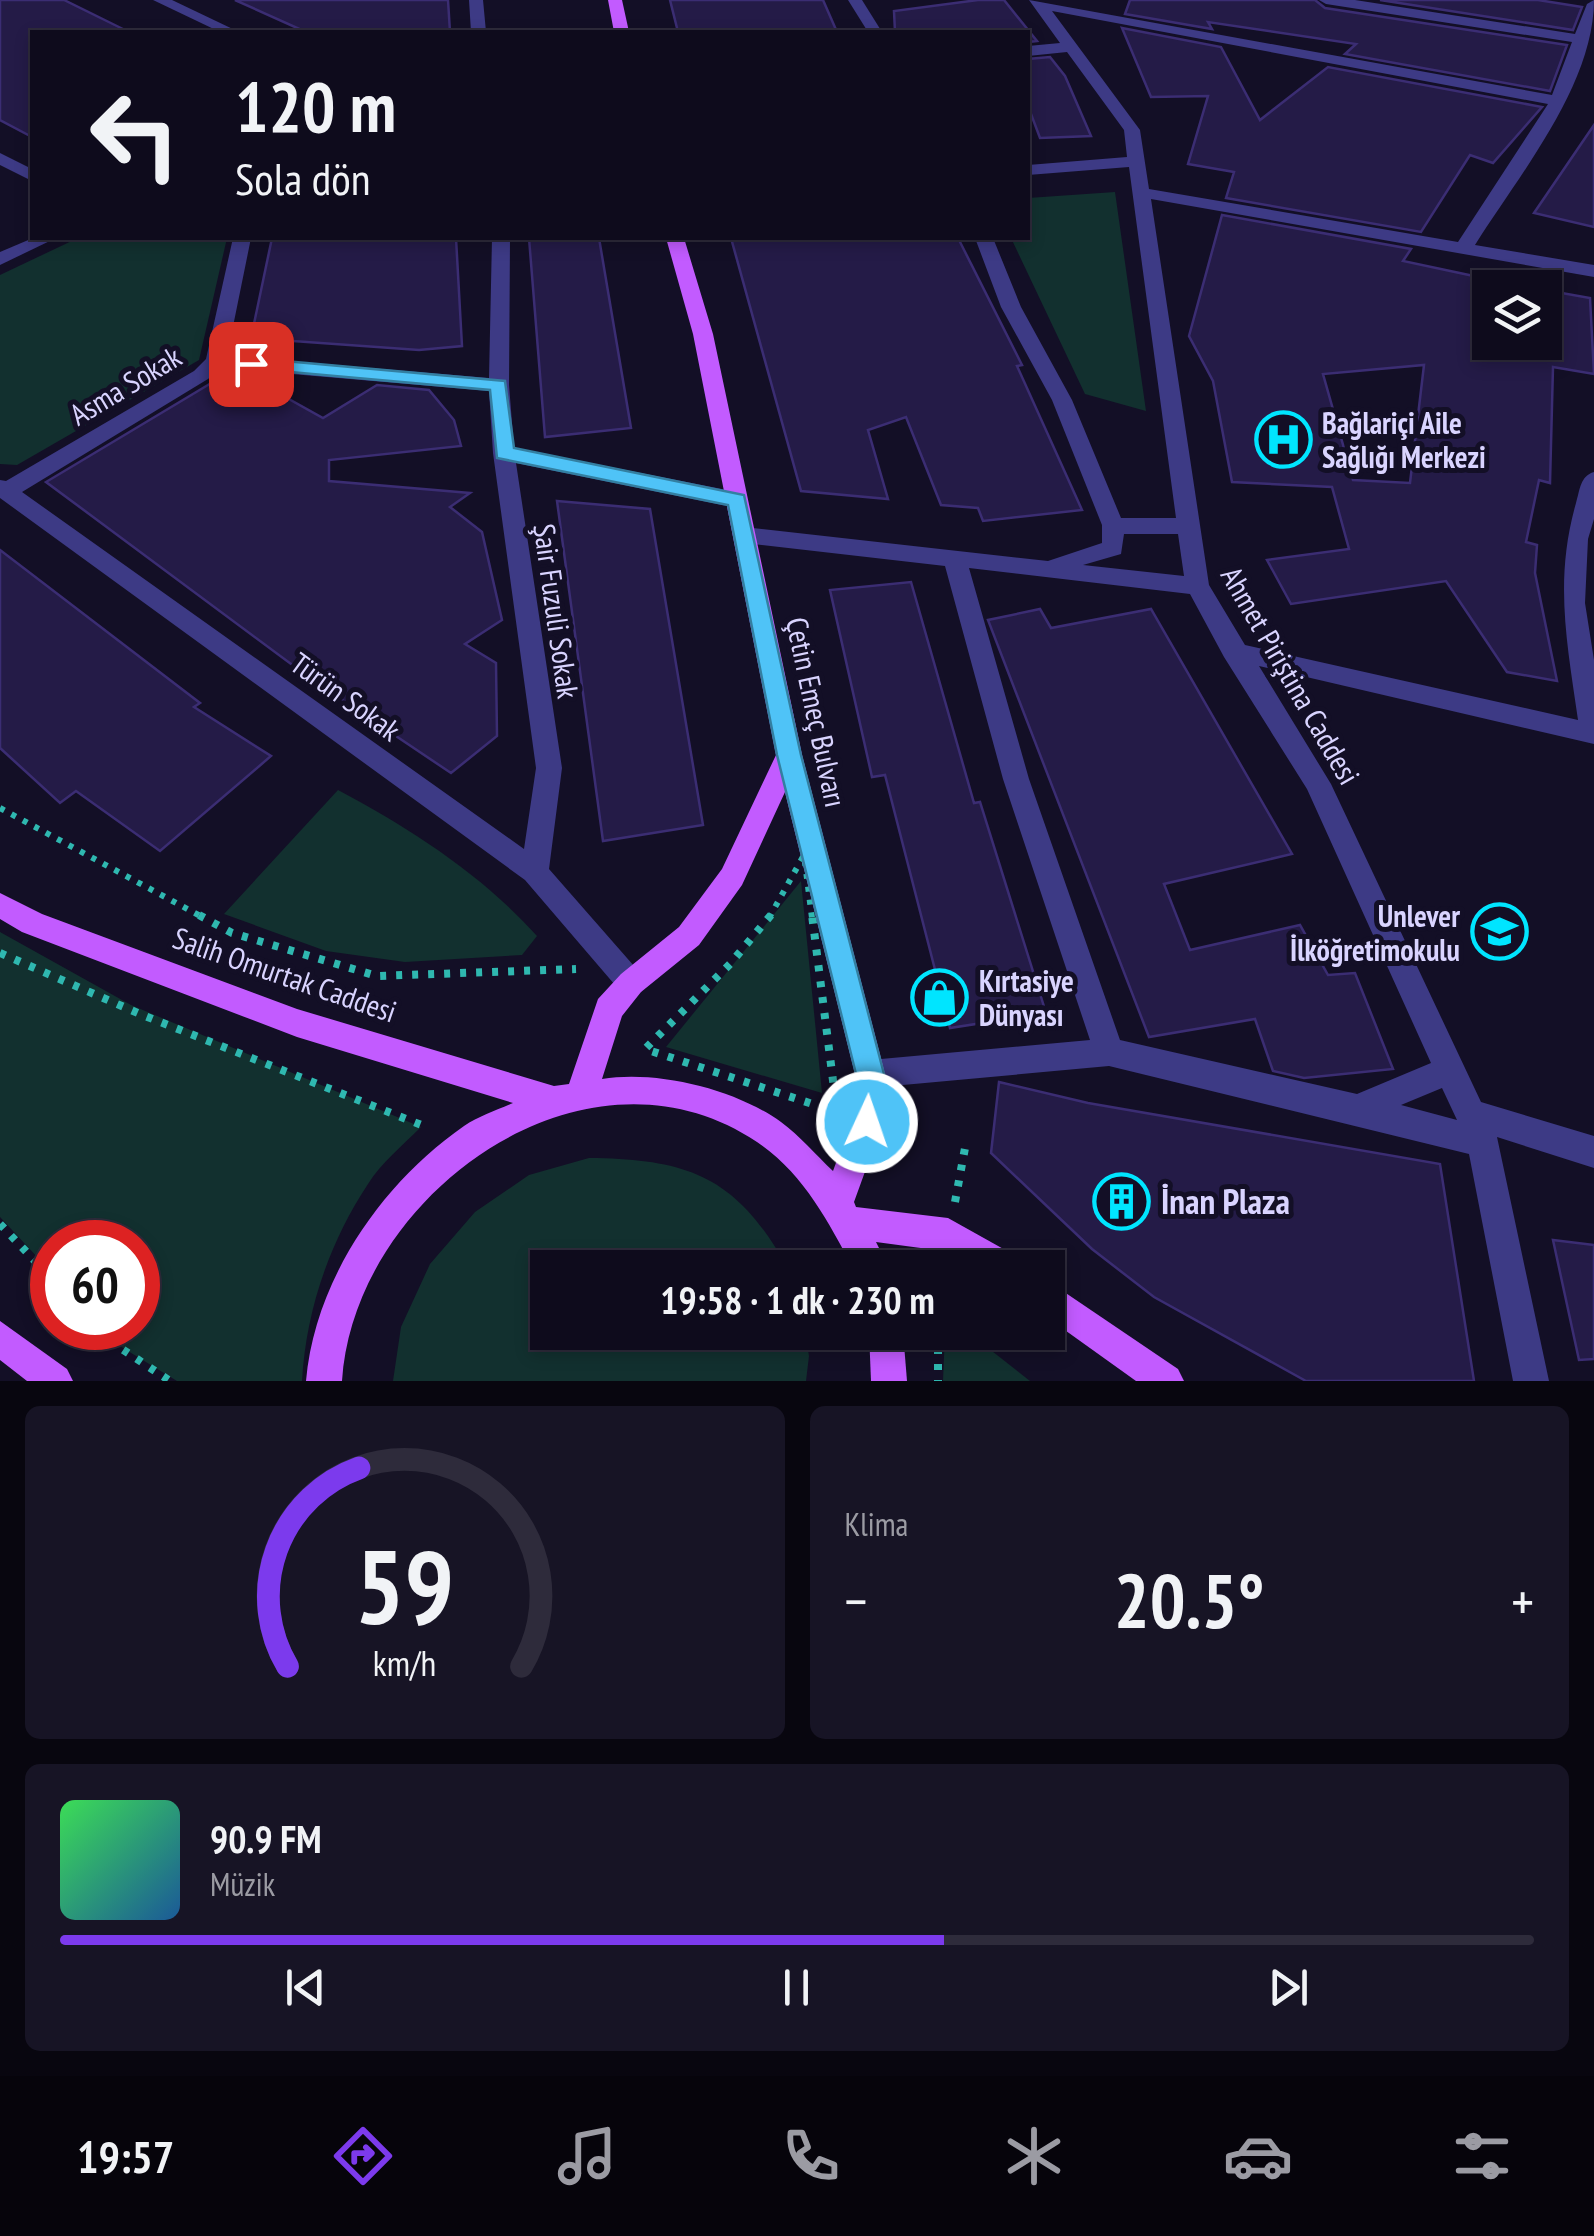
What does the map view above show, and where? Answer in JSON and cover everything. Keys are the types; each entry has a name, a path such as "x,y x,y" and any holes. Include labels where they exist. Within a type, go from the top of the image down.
{"main road":[{"path":"615,0 622,30"},
{"name":"Çetin Emeç Bulvarı","path":"676,240 703,334 789,755 870,1074 867,1122 847,1210"},
{"path":"566,1096 609,1010 631,983 689,936 732,877 789,755"},
{"name":"Salih Omurtak Caddesi","path":"0,905 32,923 297,1023 566,1096"},
{"path":"324,1381 346,1291 382,1224 431,1168 488,1126 566,1096 660,1091 698,1097 752,1118 799,1152 847,1210 864,1250"},
{"path":"847,1210 948,1236 972,1250"},
{"path":"1065,1310 1166,1381"},
{"path":"0,1338 56,1381"},
{"path":"887,1350 889,1381"}],"street":[{"path":"160,0 228,30"},
{"path":"476,0 479,30"},
{"path":"855,0 874,30"},
{"path":"1326,0 1581,39"},
{"path":"1038,2 1558,101"},
{"name":"Ahmet Piriştina Caddesi","path":"1038,2 1132,130 1196,586 1318,784 1476,1128 1531,1381"},
{"path":"1463,248 1558,101 1594,4"},
{"path":"1030,51 1071,47"},
{"path":"0,158 30,175"},
{"path":"1030,170 1138,160"},
{"path":"1144,194 1594,271"},
{"path":"0,259 43,240"},
{"name":"Asma Sokak","path":"3,489 201,376 216,361 242,240"},
{"name":"Şair Fuzuli Sokak","path":"501,240 498,385 504,453 549,768 535,872"},
{"path":"985,240 1011,307 1062,400 1113,525 1112,548 1047,568"},
{"path":"216,361 498,385"},
{"path":"504,453 737,500"},
{"path":"1233,651 1593,734 1572,603 1577,539 1594,480"},
{"name":"Türün Sokak","path":"3,489 535,872 631,983"},
{"path":"1113,525 1148,529 1188,524"},
{"path":"744,535 1196,586"},
{"path":"954,557 1016,779 1109,1052"},
{"path":"870,1074 1109,1052 1357,1109 1594,1152"},
{"path":"1357,1109 1451,1069"}],"path":[{"path":"0,808 232,933 377,976 579,969"},
{"path":"804,854 837,1112 645,1049 730,964 769,918 804,854"},
{"path":"0,953 140,1014 448,1136"},
{"path":"0,1224 30,1255"},
{"path":"125,1350 170,1381"},
{"path":"938,1350 938,1381"}],"green space":[{"path":"1115,192 1146,411 1085,394 1012,240 1030,240 1030,198"},
{"path":"74,240 227,240 199,360 17,465 0,464 0,275"},
{"path":"338,790 418,837 493,893 537,936 522,955 405,962 326,951 224,914"},
{"path":"801,881 822,1093 666,1047"},
{"path":"0,932 131,1005 421,1127 373,1176 342,1230 314,1303 302,1381 177,1381 126,1350 160,1350 160,1220 30,1220 30,1249 0,1217"},
{"path":"589,1158 624,1159 682,1169 729,1193 749,1212 776,1250 530,1250 530,1350 808,1350 806,1381 393,1381 401,1327 430,1264 475,1212 529,1175"},
{"path":"944,1350 991,1350 1030,1381 943,1381"}],"building":[{"path":"0,0 64,0 125,30 30,30 30,136 0,120"},
{"path":"235,0 448,0 450,30 302,30"},
{"path":"670,0 823,0 836,30 678,30"},
{"path":"1004,0 1028,30 895,30 894,11"},
{"path":"1130,0 1315,0 1325,8 1567,45 1550,91 1345,54 1356,44 1208,22 1212,29 1125,14"},
{"path":"1380,0 1538,0 1582,7 1573,30"},
{"path":"1122,28 1221,47 1260,120 1328,67 1542,107 1493,163 1470,155 1421,232 1226,198 1234,172 1188,164 1208,96 1151,97"},
{"path":"1050,57 1065,76 1091,136 1040,138 1030,111 1030,59"},
{"path":"1594,125 1594,227 1534,213"},
{"path":"1222,215 1411,249 1403,261 1472,276 1472,360 1562,360 1562,293 1590,298 1594,374 1553,367 1550,483 1539,480 1526,542 1537,545 1535,573 1557,681 1507,672 1446,581 1291,604 1267,560 1349,549 1332,487 1232,482 1213,381 1189,336","holes":["1424,365 1410,483 1353,480 1323,374"]},
{"path":"272,240 456,240 462,346 419,350 251,338"},
{"path":"529,240 599,240 631,428 545,437"},
{"path":"732,240 959,240 1022,365 1017,366 1082,510 983,521 978,508 941,505 906,417 868,430 888,499 801,491"},
{"path":"244,374 323,418 377,385 429,390 454,420 461,446 329,460 329,481 470,493 450,507 482,532 502,620 465,644 496,663 497,736 451,773 314,681 46,482 218,379 242,381"},
{"path":"557,501 650,509 703,825 603,841"},
{"path":"0,550 200,703 194,707 271,756 160,851 76,791 60,803 0,748"},
{"path":"911,582 974,803 980,802 1046,1013 950,1028 885,775 872,777 830,590"},
{"path":"1040,609 1051,628 1151,609 1292,854 1164,884 1190,950 1300,925 1328,975 1355,973 1393,1069 1304,1078 1273,1071 1255,1019 1149,1037 988,620"},
{"path":"999,1082 1088,1103 1440,1164 1474,1381 1306,1381 1154,1297 1092,1249 991,1153"},
{"path":"1553,1240 1594,1245 1594,1359 1579,1360"}],"place":[{"name":"Bağlariçi Aile Sağlığı Merkezi","path":"1283,439"},
{"name":"Unlever İlköğretimokulu","path":"1499,932"},
{"name":"Kırtasiye Dünyası","path":"940,997"},
{"name":"İnan Plaza","path":"1122,1201"}],"route":[{"path":"251,364 498,385 504,453 737,500 789,755 870,1074 867,1122"}]}
